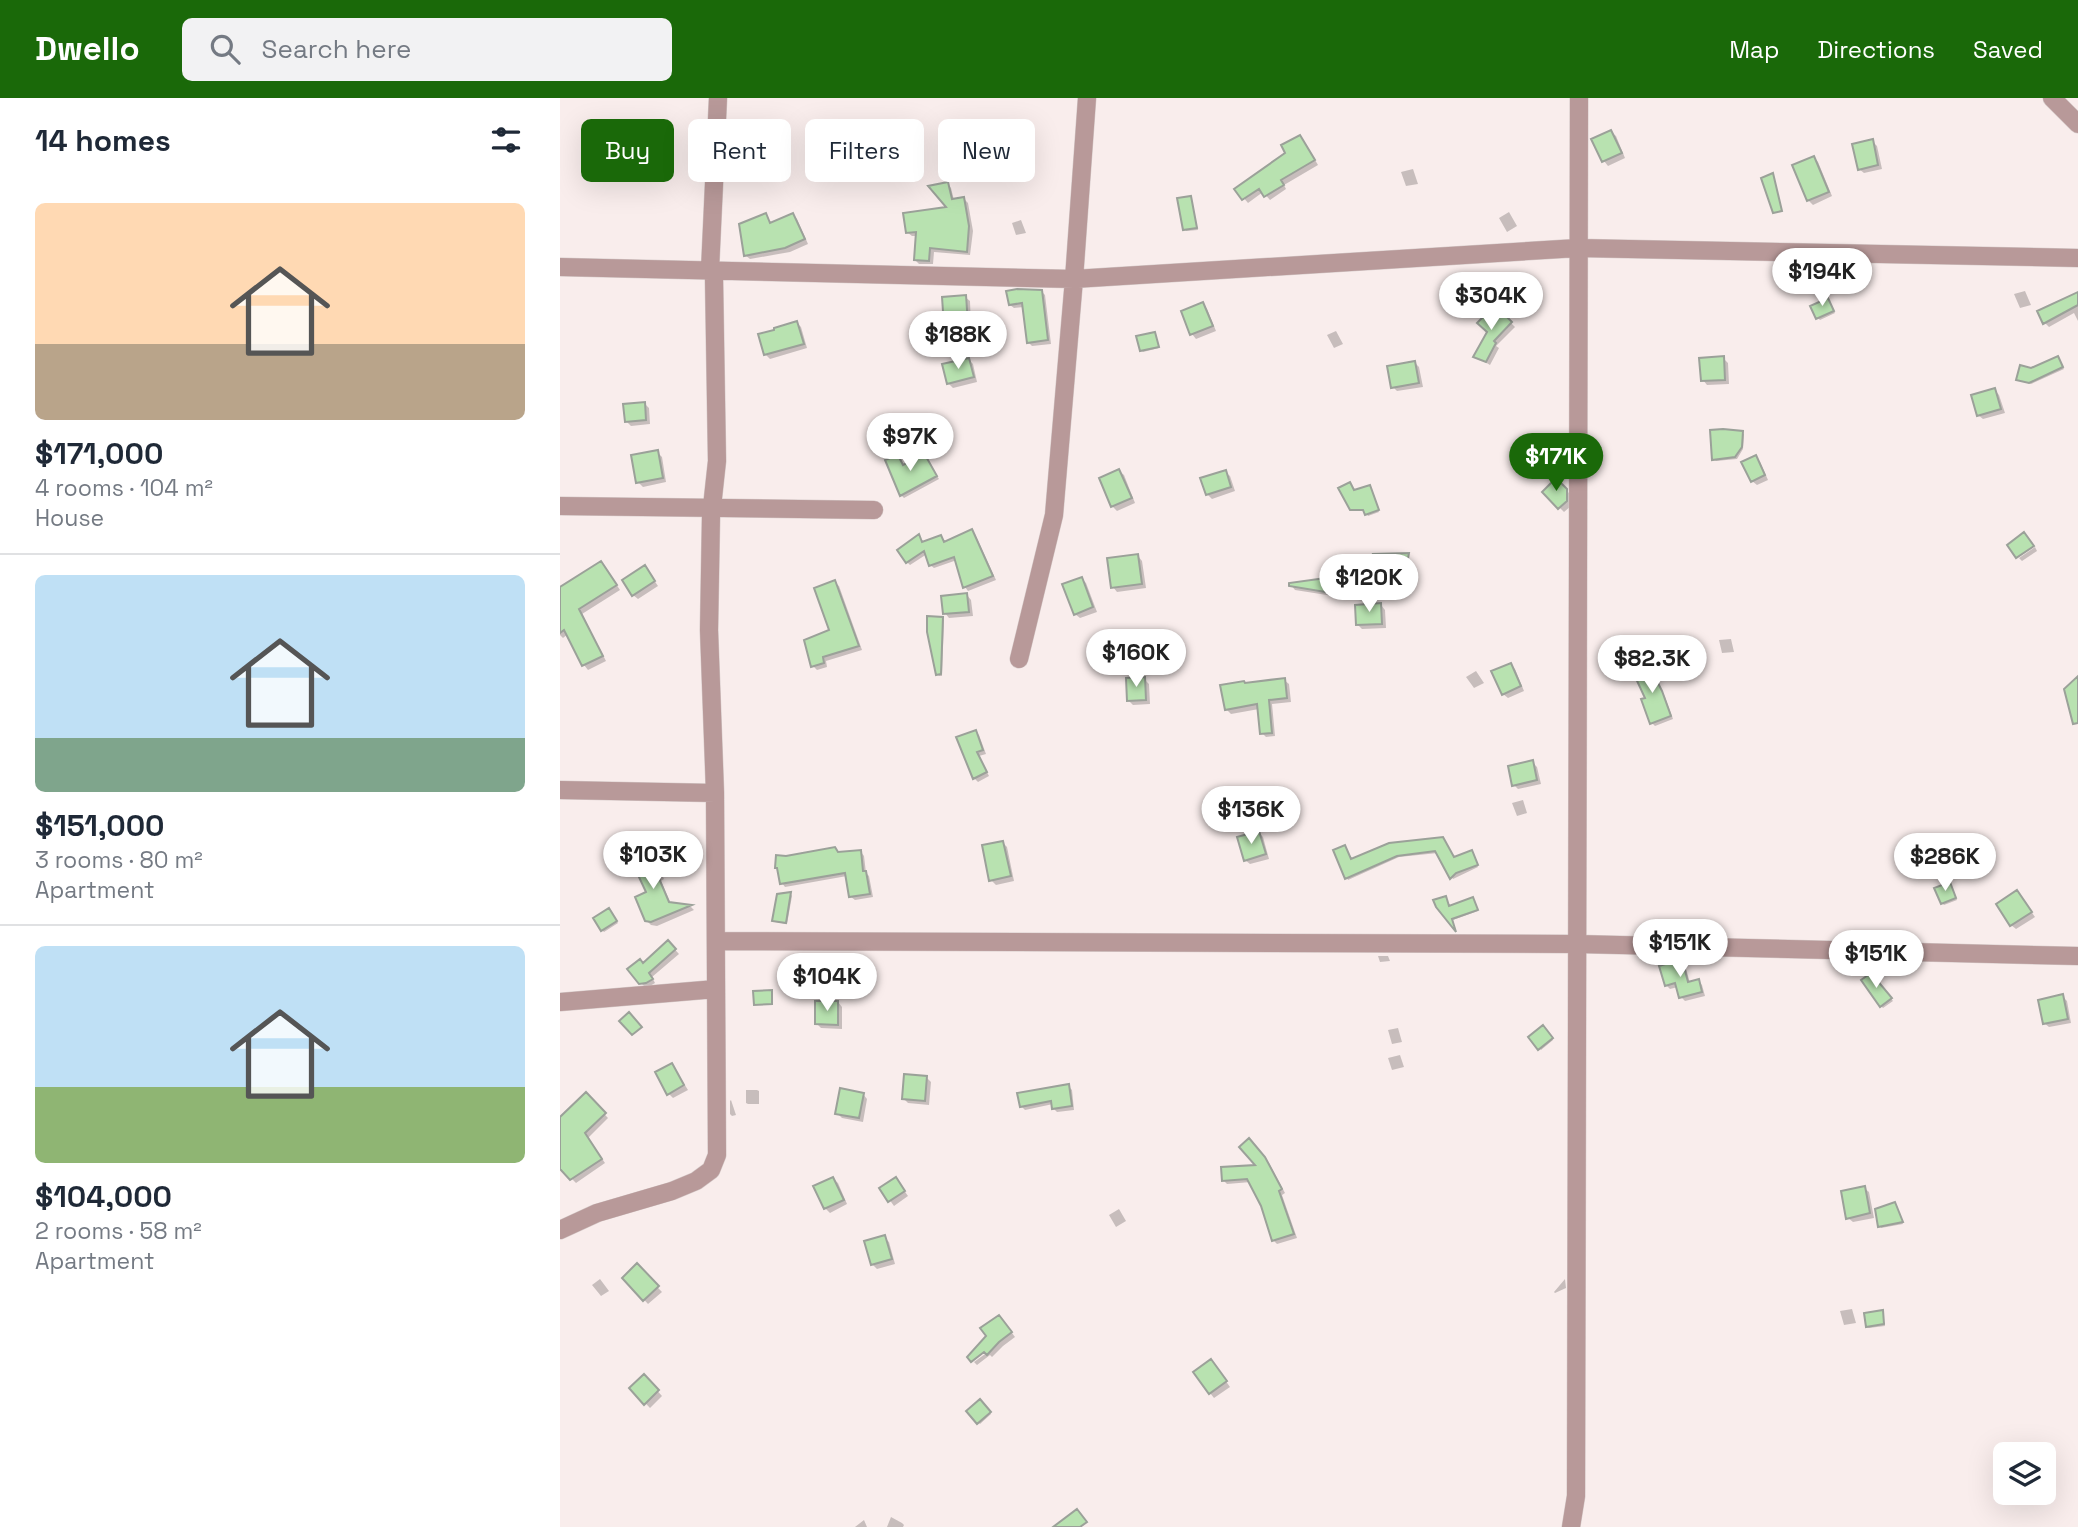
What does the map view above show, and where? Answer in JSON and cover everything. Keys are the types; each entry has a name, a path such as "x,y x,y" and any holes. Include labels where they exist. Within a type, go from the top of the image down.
{"street":[{"path":"560,1230 597,1213 696,1181 711,1170 716,1155 715,793 709,630 712,507 717,461 714,278 710,270 718,98"},
{"path":"1019,659 1054,515 1087,98"},
{"path":"1571,1527 1576,1496 1578,98"},
{"path":"2052,98 2078,124"},
{"path":"560,267 1074,279 1578,248 2078,258"},
{"path":"560,506 874,510"},
{"path":"560,790 715,793"},
{"path":"716,941 1577,944 2078,956"},
{"path":"560,1002 716,989"}],"building":[{"path":"1611,130 1622,153 1602,162 1591,139"},
{"path":"1300,135 1315,160 1281,180 1284,185 1264,197 1259,189 1242,200 1234,189 1285,153 1281,145"},
{"path":"1873,139 1878,165 1858,170 1852,144"},
{"path":"1814,156 1829,192 1807,201 1792,165"},
{"path":"1773,173 1782,211 1773,213 1761,178"},
{"path":"948,182 952,199 964,197 969,226 967,252 930,248 929,261 914,260 916,232 906,233 903,213 946,207 928,186"},
{"path":"1191,196 1197,228 1183,230 1177,198"},
{"path":"766,213 770,223 793,213 805,239 785,248 744,256 739,224"},
{"path":"1042,290 1048,340 1027,343 1022,303 1009,305 1006,291"},
{"path":"2078,292 2078,305 2043,324 2037,311"},
{"path":"966,295 968,324 944,326 942,297"},
{"path":"1828,298 1834,311 1816,319 1810,306"},
{"path":"1203,302 1213,326 1190,335 1181,311"},
{"path":"1495,305 1512,322 1494,341 1496,343 1486,362 1473,357 1487,332 1477,323"},
{"path":"797,321 804,344 764,355 758,334"},
{"path":"1155,332 1159,347 1140,351 1136,336"},
{"path":"1724,356 1725,380 1701,381 1699,358"},
{"path":"2058,356 2063,367 2029,383 2016,380 2020,365 2031,368"},
{"path":"969,358 974,377 947,384 942,364"},
{"path":"1415,361 1419,383 1391,388 1387,366"},
{"path":"1995,388 2001,409 1977,416 1971,395"},
{"path":"645,402 646,420 625,422 623,404"},
{"path":"1710,430 1743,431 1742,447 1735,457 1712,460"},
{"path":"658,450 663,478 636,483 631,455"},
{"path":"924,453 937,476 900,496 885,460 898,455 903,465"},
{"path":"1756,455 1765,475 1751,482 1741,462"},
{"path":"1119,469 1132,498 1111,507 1099,478"},
{"path":"1226,470 1231,487 1206,495 1200,478"},
{"path":"1556,478 1567,489 1567,501 1558,509 1542,492"},
{"path":"1350,482 1354,490 1370,485 1379,510 1365,515 1363,510 1350,510 1338,488"},
{"path":"972,529 993,576 963,588 954,557 929,566 924,551 906,563 897,550 919,534 922,542 941,535 944,542"},
{"path":"2024,532 2034,546 2016,558 2007,545"},
{"path":"1409,553 1406,570 1372,554"},
{"path":"1138,554 1142,584 1111,588 1107,558"},
{"path":"601,561 617,585 579,609 603,656 582,666 564,630 560,633 560,587"},
{"path":"645,565 655,581 632,596 622,580"},
{"path":"1341,567 1362,568 1362,598 1289,586 1289,583 1340,576"},
{"path":"1082,577 1093,607 1074,615 1062,584"},
{"path":"835,580 859,646 823,657 824,663 811,667 804,640 829,630 814,588"},
{"path":"967,593 969,612 943,614 941,596"},
{"path":"1381,603 1382,624 1356,625 1355,605"},
{"path":"927,616 943,617 941,674 936,675 927,632"},
{"path":"1511,663 1521,686 1502,695 1491,671"},
{"path":"1648,663 1671,716 1650,724 1641,699 1645,698 1632,670"},
{"path":"2078,676 2078,723 2073,724 2064,689"},
{"path":"1145,677 1146,700 1127,701 1126,678"},
{"path":"1285,678 1287,698 1269,700 1272,733 1260,734 1257,704 1225,710 1220,685"},
{"path":"976,730 983,750 977,752 987,772 973,779 956,737"},
{"path":"1533,760 1537,780 1512,786 1508,766"},
{"path":"1259,831 1266,854 1244,861 1237,837"},
{"path":"1443,837 1454,857 1472,850 1478,865 1456,873 1450,879 1435,851 1397,856 1345,879 1333,850 1345,845 1351,859 1389,843"},
{"path":"1003,841 1011,876 989,881 982,845"},
{"path":"835,847 838,852 861,850 863,871 866,871 870,894 849,897 845,873 780,884 775,868 776,855 786,856"},
{"path":"650,851 661,874 658,876 669,902 692,905 651,922 645,921 635,897 646,892 631,860"},
{"path":"1950,882 1956,898 1941,904 1934,888"},
{"path":"2017,890 2032,912 2010,926 1996,904"},
{"path":"791,892 786,923 772,921 777,894"},
{"path":"1446,896 1449,906 1473,897 1478,910 1452,919 1456,932 1433,900"},
{"path":"609,908 617,921 601,931 593,918"},
{"path":"668,940 676,949 649,973 653,979 639,984 627,969 640,959 643,963"},
{"path":"1682,959 1688,982 1699,979 1702,992 1679,998 1675,983 1665,986 1659,966"},
{"path":"1871,973 1892,998 1880,1007 1861,980"},
{"path":"772,990 772,1004 754,1005 753,991"},
{"path":"2063,994 2068,1019 2043,1024 2038,1000"},
{"path":"815,1001 838,1001 838,1025 815,1024"},
{"path":"629,1012 642,1027 632,1035 619,1021"},
{"path":"1543,1025 1553,1038 1538,1050 1528,1037"},
{"path":"672,1063 684,1085 667,1095 655,1072"},
{"path":"904,1074 927,1076 925,1101 902,1099"},
{"path":"1069,1084 1072,1106 1052,1109 1051,1101 1020,1107 1017,1093"},
{"path":"840,1088 864,1093 859,1118 835,1114"},
{"path":"586,1092 606,1113 585,1133 602,1159 570,1180 560,1169 560,1117"},
{"path":"1249,1138 1265,1157 1282,1189 1279,1191 1294,1234 1272,1241 1261,1206 1247,1179 1222,1181 1221,1167 1255,1165 1239,1147"},
{"path":"833,1177 844,1200 824,1209 813,1186"},
{"path":"896,1177 905,1191 888,1202 879,1188"},
{"path":"1865,1186 1870,1213 1846,1219 1841,1191"},
{"path":"1895,1202 1903,1222 1878,1227 1875,1209"},
{"path":"885,1235 892,1259 871,1265 864,1241"},
{"path":"637,1263 659,1286 643,1301 622,1278"},
{"path":"1883,1310 1884,1324 1866,1327 1864,1313"},
{"path":"999,1315 1012,1332 987,1355 984,1352 971,1362 967,1357 986,1336 980,1328"},
{"path":"1211,1359 1227,1381 1209,1394 1193,1372"},
{"path":"644,1374 659,1390 644,1405 629,1388"},
{"path":"980,1399 991,1412 977,1424 966,1411"},
{"path":"1077,1509 1087,1522 1080,1527 1053,1527"}]}
